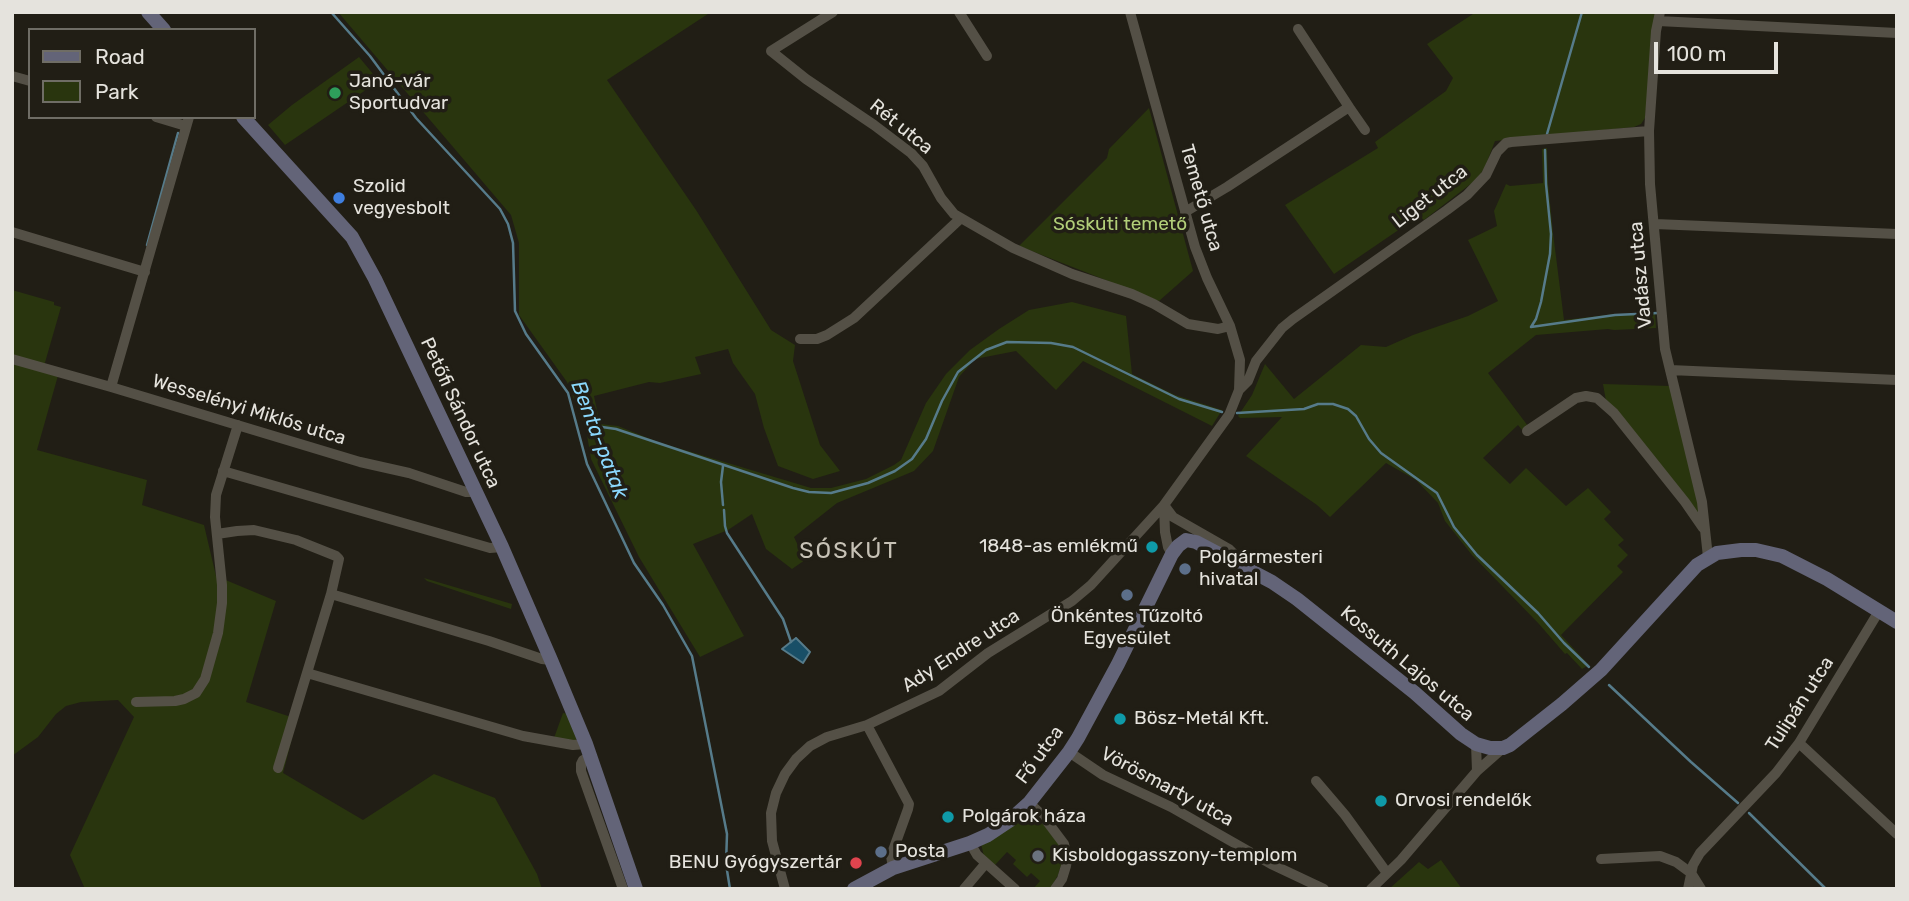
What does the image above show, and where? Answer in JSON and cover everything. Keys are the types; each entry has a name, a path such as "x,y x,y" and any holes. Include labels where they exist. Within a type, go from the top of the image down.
{"street":[{"path":"148,12 162,28"},
{"name":"Rét utca","path":"833,12 771,51 911,153 923,166 948,208 1022,252 1072,274 1132,294 1188,324 1218,329 1230,326"},
{"path":"959,12 987,56"},
{"name":"Temető utca","path":"1130,12 1195,247 1230,326 1240,360 1239,390"},
{"path":"1659,17 1897,33"},
{"name":"Vadász utca","path":"1659,17 1648,131 1650,184 1665,349 1702,502 1708,557"},
{"path":"1298,29 1366,130"},
{"path":"1185,212 1349,107"},
{"path":"111,387 188,122 169,119"},
{"name":"Petőfi Sándor utca","path":"245,119 352,237 393,316 502,547 551,660 588,751 636,889"},
{"name":"Liget utca","path":"1164,505 1228,415 1239,390 1248,381 1256,361 1282,328 1467,195 1486,175 1497,152 1506,144 1648,131"},
{"path":"800,339 817,339 852,320 961,218"},
{"path":"1655,225 1897,234"},
{"path":"12,232 145,272"},
{"name":"Wesselényi Miklós utca","path":"12,359 360,462 409,473 466,492 476,492"},
{"path":"1240,360 1256,361"},
{"path":"1670,370 1897,380"},
{"name":"Vadász utca","path":"1527,431 1576,398 1597,398 1614,413 1705,531"},
{"path":"136,702 184,699 196,693 205,679 218,633 221,610 216,495 238,425"},
{"path":"223,471 490,548 502,547"},
{"path":"1164,505 1165,532 1172,554"},
{"path":"1164,505 1173,517 1230,549 1239,564"},
{"name":"Ady Endre utca","path":"785,889 775,855 770,821 779,785 796,759 810,746 827,737 867,725 939,691 988,653 1083,594 1164,505"},
{"path":"1146,524 1165,532"},
{"path":"217,534 254,530 296,540 340,559 278,768"},
{"name":"Kossuth Lajos utca","path":"1172,554 1182,542 1191,540 1272,582 1297,598 1476,744"},
{"path":"1371,889 1477,771 1597,674 1697,565 1708,557 1728,551 1769,552 1809,568 1897,622"},
{"name":"Fő utca","path":"854,889 867,885 893,868 970,843 999,829 1029,803 1069,752 1118,664 1172,554"},
{"path":"331,594 551,660"},
{"name":"Tulipán utca","path":"1688,889 1690,873 1700,853 1776,773 1799,743 1879,611"},
{"path":"307,674 523,736 588,751"},
{"path":"867,725 909,804 891,856 893,868"},
{"path":"1799,743 1897,834"},
{"path":"1477,771 1476,744 1503,748"},
{"name":"Petőfi Sándor utca","path":"588,751 581,764 582,771 623,889"},
{"name":"Vörösmarty utca","path":"1069,752 1103,775 1171,807 1271,864 1324,889"},
{"path":"1316,782 1345,815 1387,873"},
{"path":"1029,803 1059,836 1066,852 1066,866 1055,889"},
{"path":"970,843 974,851 1015,889"},
{"path":"1601,859 1660,856 1676,862 1690,873 1701,889"},
{"path":"964,889 986,863"}],"green space":[{"path":"338,12 711,12 607,80 696,210 771,330 795,345 793,361 820,445 840,471 813,479 778,466 755,394 733,363 728,349 695,357 701,374 660,383 649,382 594,396 600,424 618,426 658,442 811,488 831,488 866,479 901,460 926,403 946,374 970,350 1029,310 1072,302 1126,316 1132,374 1175,395 1222,410 1212,426 1083,361 1056,390 1016,351 975,359 959,377 933,451 914,471 837,503 794,537 805,560 792,569 766,549 752,514 728,530 693,544 744,636 700,657 639,557 591,459 586,429 567,382 519,315 519,243 511,215"},
{"path":"1476,12 1657,12 1645,118 1641,124 1634,127 1495,141 1477,179 1424,220 1419,216 1334,274 1285,205 1378,148 1375,142 1446,91 1453,78 1427,44"},
{"name":"Janó-vár Sportudvar","path":"359,57 379,81 285,145 268,125"},
{"name":"Sóskúti temető","path":"1149,108 1193,271 1159,301 1019,246 1107,158 1109,149"},
{"path":"1547,148 1548,183 1564,320 1655,312 1656,328 1536,335 1488,373 1528,426 1523,431 1518,425 1483,458 1510,484 1526,468 1566,506 1588,488 1611,512 1604,519 1624,540 1618,545 1628,555 1617,566 1623,572 1561,635 1589,665 1582,669 1472,555 1445,521 1438,503 1416,480 1386,463 1330,517 1246,456 1282,417 1238,416 1252,395 1265,364 1294,399 1361,345 1386,347 1468,316 1498,301 1468,240 1497,226 1494,211 1506,184 1510,186 1543,183 1542,149"},
{"path":"12,290 54,302 54,305 61,307 44,366 12,358"},
{"path":"12,359 59,372 37,450 147,480 142,505 204,525 216,576 276,601 246,702 297,719 283,773 363,820 434,774 495,798 537,874 542,889 85,889 70,855 134,717 118,700 81,702 66,706 38,737 12,756"},
{"path":"1603,384 1670,386 1699,503 1699,515 1606,401"},
{"path":"424,578 512,604 511,609 427,581"},
{"path":"563,713 569,714 577,738 574,743 554,738"},
{"path":"1028,809 1034,812 1062,851 1063,859 1058,875 1050,889 1033,889 1040,881 1031,873 1027,877 1013,864 1016,860 1007,852 995,865 984,856 981,844"},
{"path":"1441,860 1462,889 1389,889 1419,862 1428,869"}],"water":[{"path":"796,638 810,652 803,663 782,649"}],"waterway":[{"name":"Benta-patak","path":"331,12 370,56 416,118 500,209 508,224 513,243 515,311 526,334 568,393 587,464 634,563 663,605 692,656 727,834 726,864 730,889"},
{"path":"1547,134 1582,12"},
{"path":"147,245 178,133"},
{"path":"1531,327 1541,302 1550,254 1545,150"},
{"path":"1531,327 1615,315 1658,313"},
{"path":"595,426 616,429 793,488 831,493 868,483 895,471 912,459 926,439 958,372 986,350 1007,342 1051,343 1073,347 1179,399 1222,412"},
{"path":"1237,413 1304,409 1318,404 1333,404 1348,409 1356,416 1369,439 1381,453 1437,493 1454,527 1477,555 1538,613 1589,667"},
{"path":"723,466 723,505"},
{"path":"724,510 727,533 783,619 791,642"},
{"path":"1609,685 1738,803"},
{"path":"1749,813 1826,889"}],"place":[{"name":"Janó-vár Sportudvar","path":"335,93"},
{"name":"Szolid vegyesbolt","path":"339,198"},
{"name":"1848-as emlékmű","path":"1152,547"},
{"name":"Polgármesteri hivatal","path":"1185,569"},
{"name":"Önkéntes Tűzoltó Egyesület","path":"1127,595"},
{"name":"Bösz-Metál Kft.","path":"1120,719"},
{"name":"Orvosi rendelők","path":"1381,801"},
{"name":"Polgárok háza","path":"948,817"},
{"name":"Posta","path":"881,852"},
{"name":"Kisboldogasszony-templom","path":"1038,856"},
{"name":"BENU Gyógyszertár","path":"856,863"}],"district":[{"name":"SÓSKÚT","path":"849,551"}]}
